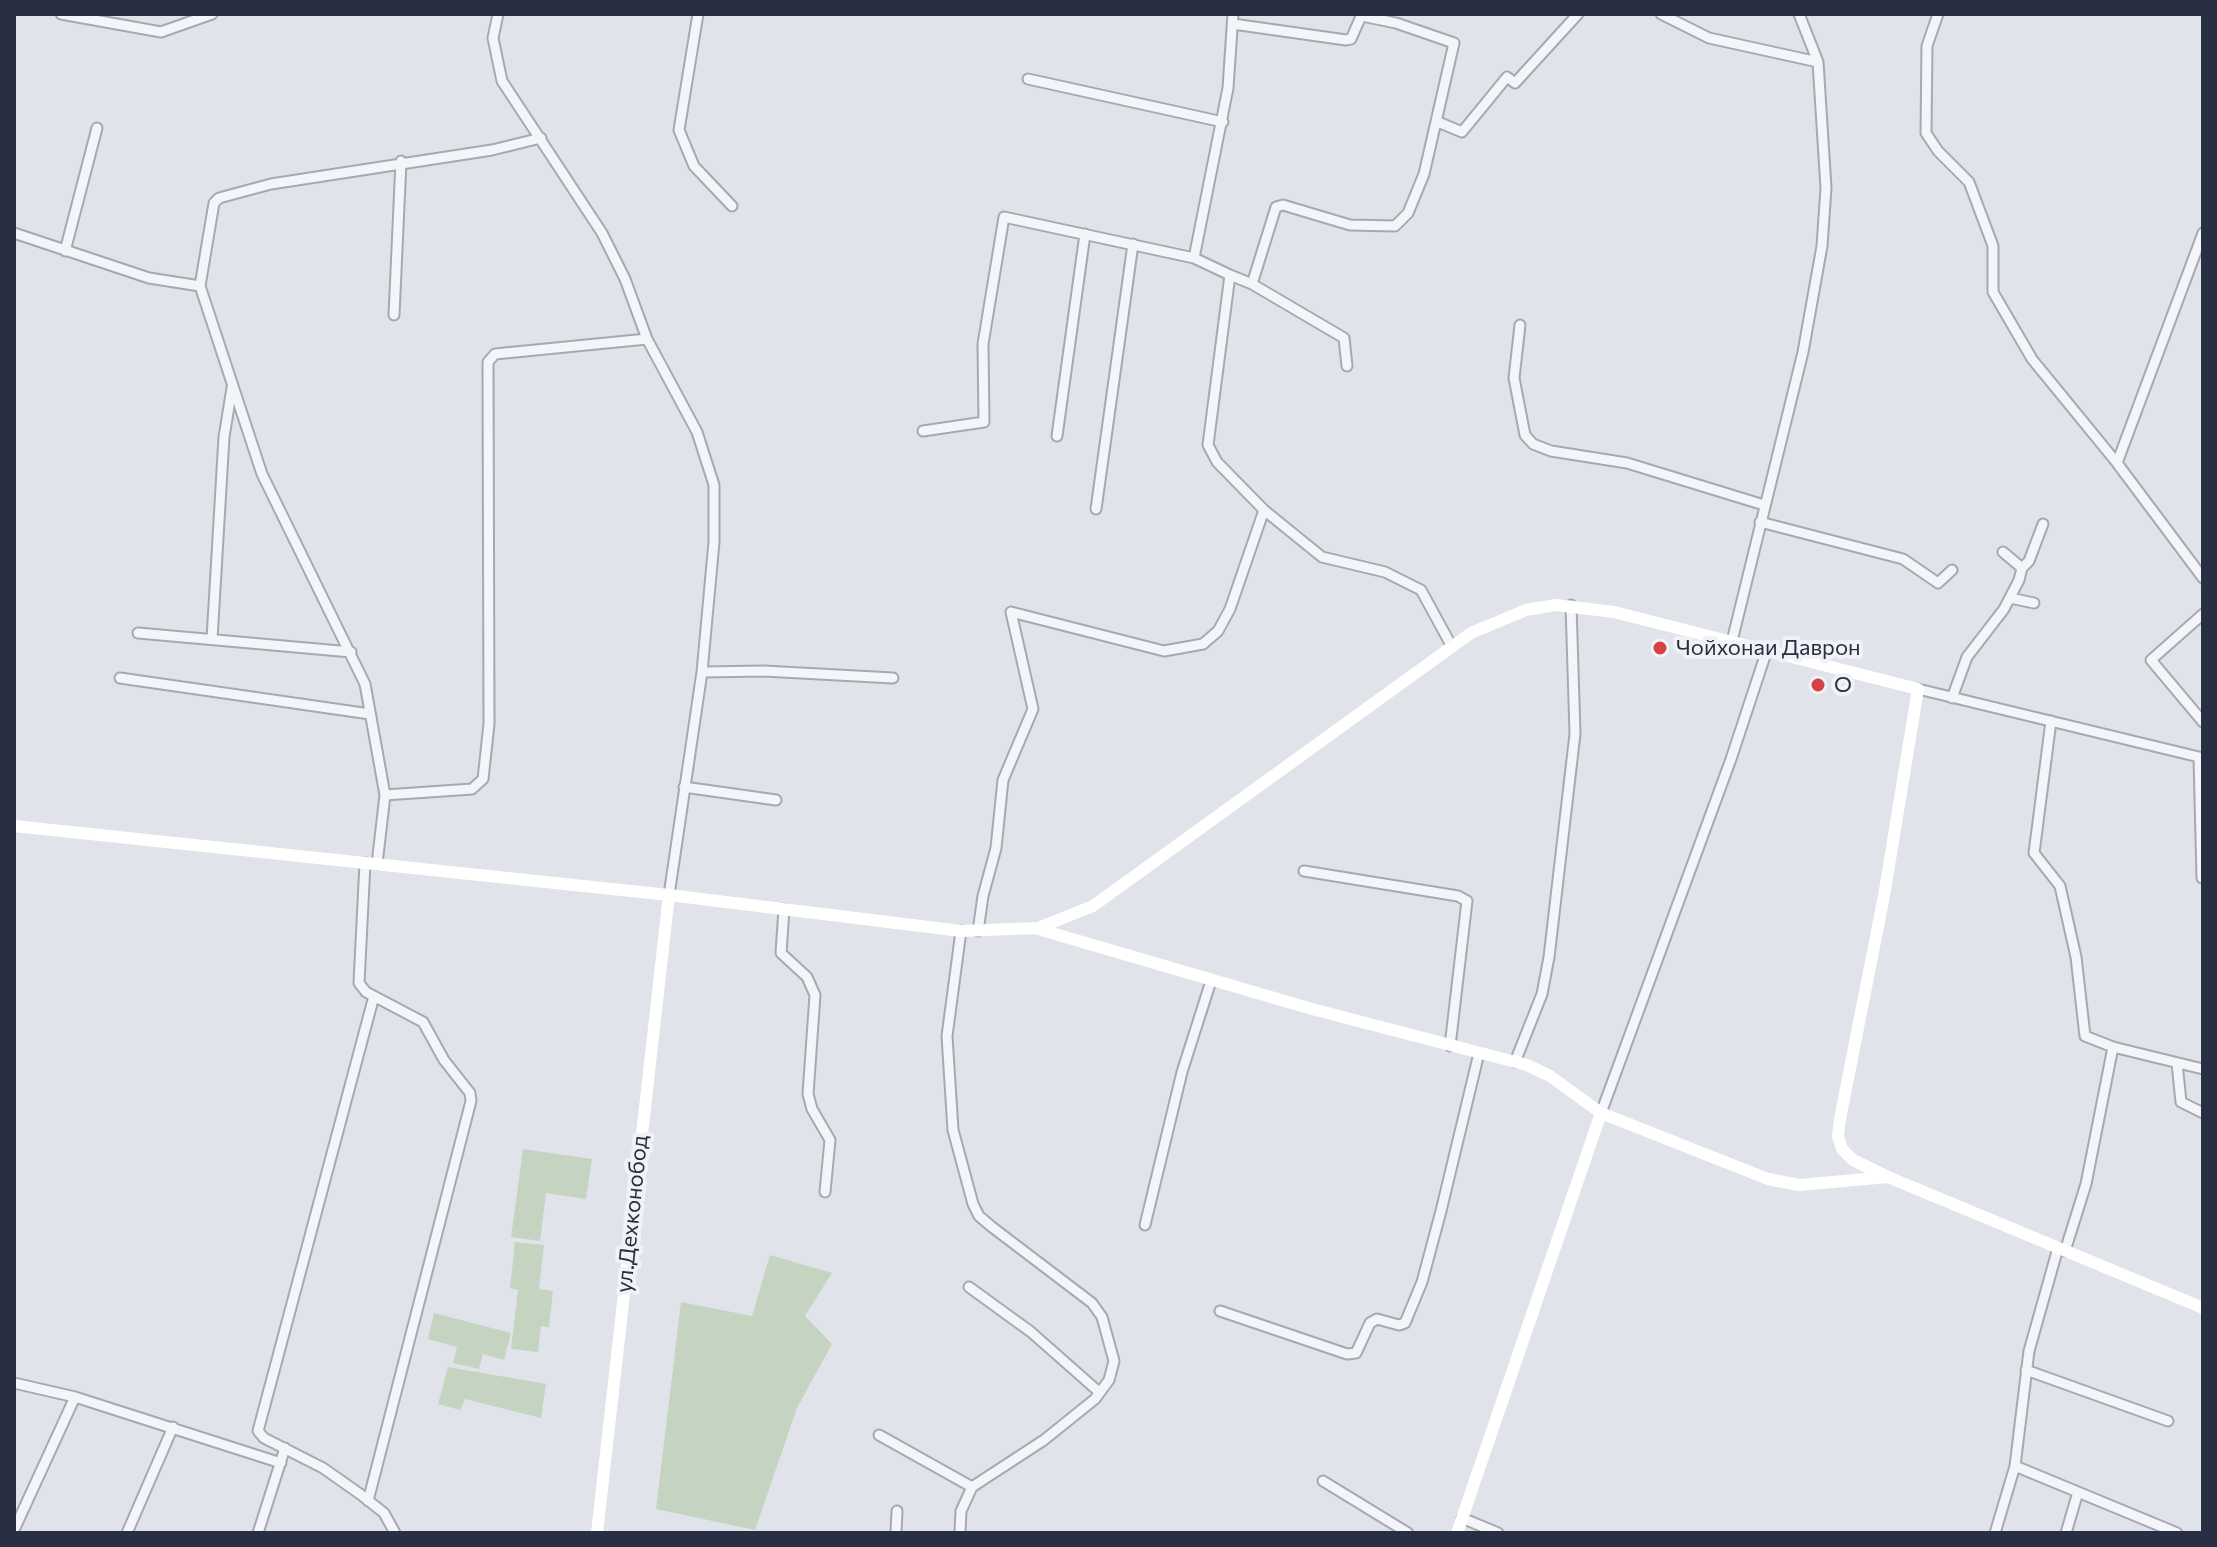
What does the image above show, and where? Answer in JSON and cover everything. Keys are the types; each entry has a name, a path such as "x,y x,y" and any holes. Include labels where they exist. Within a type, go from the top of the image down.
{"main road":[{"path":"14,826 669,895 961,931 1038,928 1093,906 1451,645 1526,610 1571,605 1614,612 1732,641 1766,653 1918,689 1838,1136 1842,1149 1853,1160 1888,1177 2203,1308"},
{"name":"ул.Дехконобод","path":"597,1533 669,895"},
{"path":"1038,928 1211,981 1515,1062 1550,1076 1601,1113 1768,1179 1799,1185 1888,1177"},
{"path":"1457,1533 1601,1113"}],"street":[{"path":"61,14 161,32 212,14"},
{"path":"498,14 493,38 502,81 602,233 625,279 647,339 697,432 714,485 714,542 702,672 669,895"},
{"path":"698,14 679,130 694,166 732,206"},
{"path":"1438,122 1462,132 1507,77 1515,83 1578,14"},
{"path":"1661,14 1709,38 1818,62"},
{"path":"1732,641 1803,352 1822,246 1826,188 1818,62 1799,14"},
{"path":"1938,14 1927,46 1926,133 1938,151 1969,182 1993,246 1991,284 2003,311 2032,359 2117,463 2203,578"},
{"path":"1194,258 1223,122 1233,19 1346,40 1351,39 1362,15 1454,43 1424,174 1403,221 1395,226 1380,228 1350,225 1278,205 1252,284"},
{"path":"1028,79 1223,122"},
{"path":"65,251 97,128"},
{"path":"368,1501 471,1101 470,1093 444,1060 423,1022 374,996 359,983 371,863 385,795 365,684 262,474 200,286 214,203 219,198 271,184 401,161 492,150 541,138"},
{"path":"394,315 401,161"},
{"path":"923,431 984,422 983,344 1004,217 1194,258 1252,284 1344,338 1347,366"},
{"path":"14,233 170,283 200,286"},
{"path":"2117,463 2203,233"},
{"path":"1057,436 1085,234"},
{"path":"1096,509 1133,244"},
{"path":"1230,275 1208,445 1217,462 1264,510 1322,557 1385,572 1421,590 1451,645"},
{"path":"1520,325 1514,378 1525,435 1533,444 1551,451 1627,463 1764,505"},
{"path":"385,795 472,789 483,779 489,724 488,362 495,354 647,339"},
{"path":"212,639 224,437 233,385"},
{"path":"978,931 996,848 1003,780 1033,709 1011,612 1164,651 1203,644 1218,631 1230,609 1264,510"},
{"path":"1760,522 1903,559 1938,583 1952,570"},
{"path":"1952,698 1967,657 2010,598 2043,524"},
{"path":"2003,552 2022,568"},
{"path":"2010,598 2034,603"},
{"path":"1515,1062 1542,994 1551,941 1575,734 1571,605"},
{"path":"2203,614 2151,660 2203,722"},
{"path":"138,633 351,652"},
{"path":"1601,1113 1731,759 1766,653"},
{"path":"702,672 764,671 893,678"},
{"path":"120,678 370,714"},
{"path":"1918,689 2201,758 2202,878"},
{"path":"2051,721 2034,853 2060,886 2076,957 2085,1036 2113,1047 2203,1069"},
{"path":"684,787 776,800"},
{"path":"1304,871 1458,896 1467,901 1450,1046"},
{"path":"784,909 781,953 807,977 815,995 808,1094 812,1109 830,1140 825,1192"},
{"path":"960,1533 961,1511 972,1487 1044,1440 1099,1392 1109,1380 1114,1361 1098,1311 1053,1271 979,1216 965,1177 953,1130 947,1036 961,931"},
{"path":"1145,1225 1182,1072 1211,981"},
{"path":"374,996 258,1425 264,1438 323,1468 384,1513 395,1533"},
{"path":"1995,1533 2015,1466 2026,1370 2062,1249 2086,1184 2113,1047"},
{"path":"1220,1311 1347,1354 1356,1353 1370,1323 1377,1319 1399,1325 1405,1323 1422,1282 1438,1225 1479,1053"},
{"path":"2177,1063 2181,1102 2203,1113"},
{"path":"969,1287 1031,1332 1099,1392"},
{"path":"2026,1370 2168,1421"},
{"path":"14,1383 75,1397 281,1463"},
{"path":"14,1530 75,1397"},
{"path":"127,1533 173,1427"},
{"path":"879,1435 972,1487"},
{"path":"258,1533 285,1448"},
{"path":"2015,1466 2177,1533"},
{"path":"1323,1481 1408,1533"},
{"path":"2066,1533 2078,1492"},
{"path":"896,1533 897,1511"},
{"path":"1462,1518 1498,1533"}],"green space":[{"path":"523,1149 592,1159 586,1199 546,1193 540,1241 511,1237"},
{"path":"515,1242 544,1245 539,1289 553,1291 549,1327 541,1326 538,1352 511,1349 518,1290 510,1288"},
{"path":"770,1255 832,1273 805,1316 832,1344 797,1408 755,1530 656,1509 681,1302 752,1316"},
{"path":"434,1313 511,1333 504,1360 483,1354 479,1369 453,1363 457,1347 428,1339"},
{"path":"448,1367 546,1384 541,1418 465,1399 460,1410 438,1404"}],"place":[{"name":"Чойхонаи Даврон","path":"1660,648"},
{"name":"O","path":"1818,685"}]}
